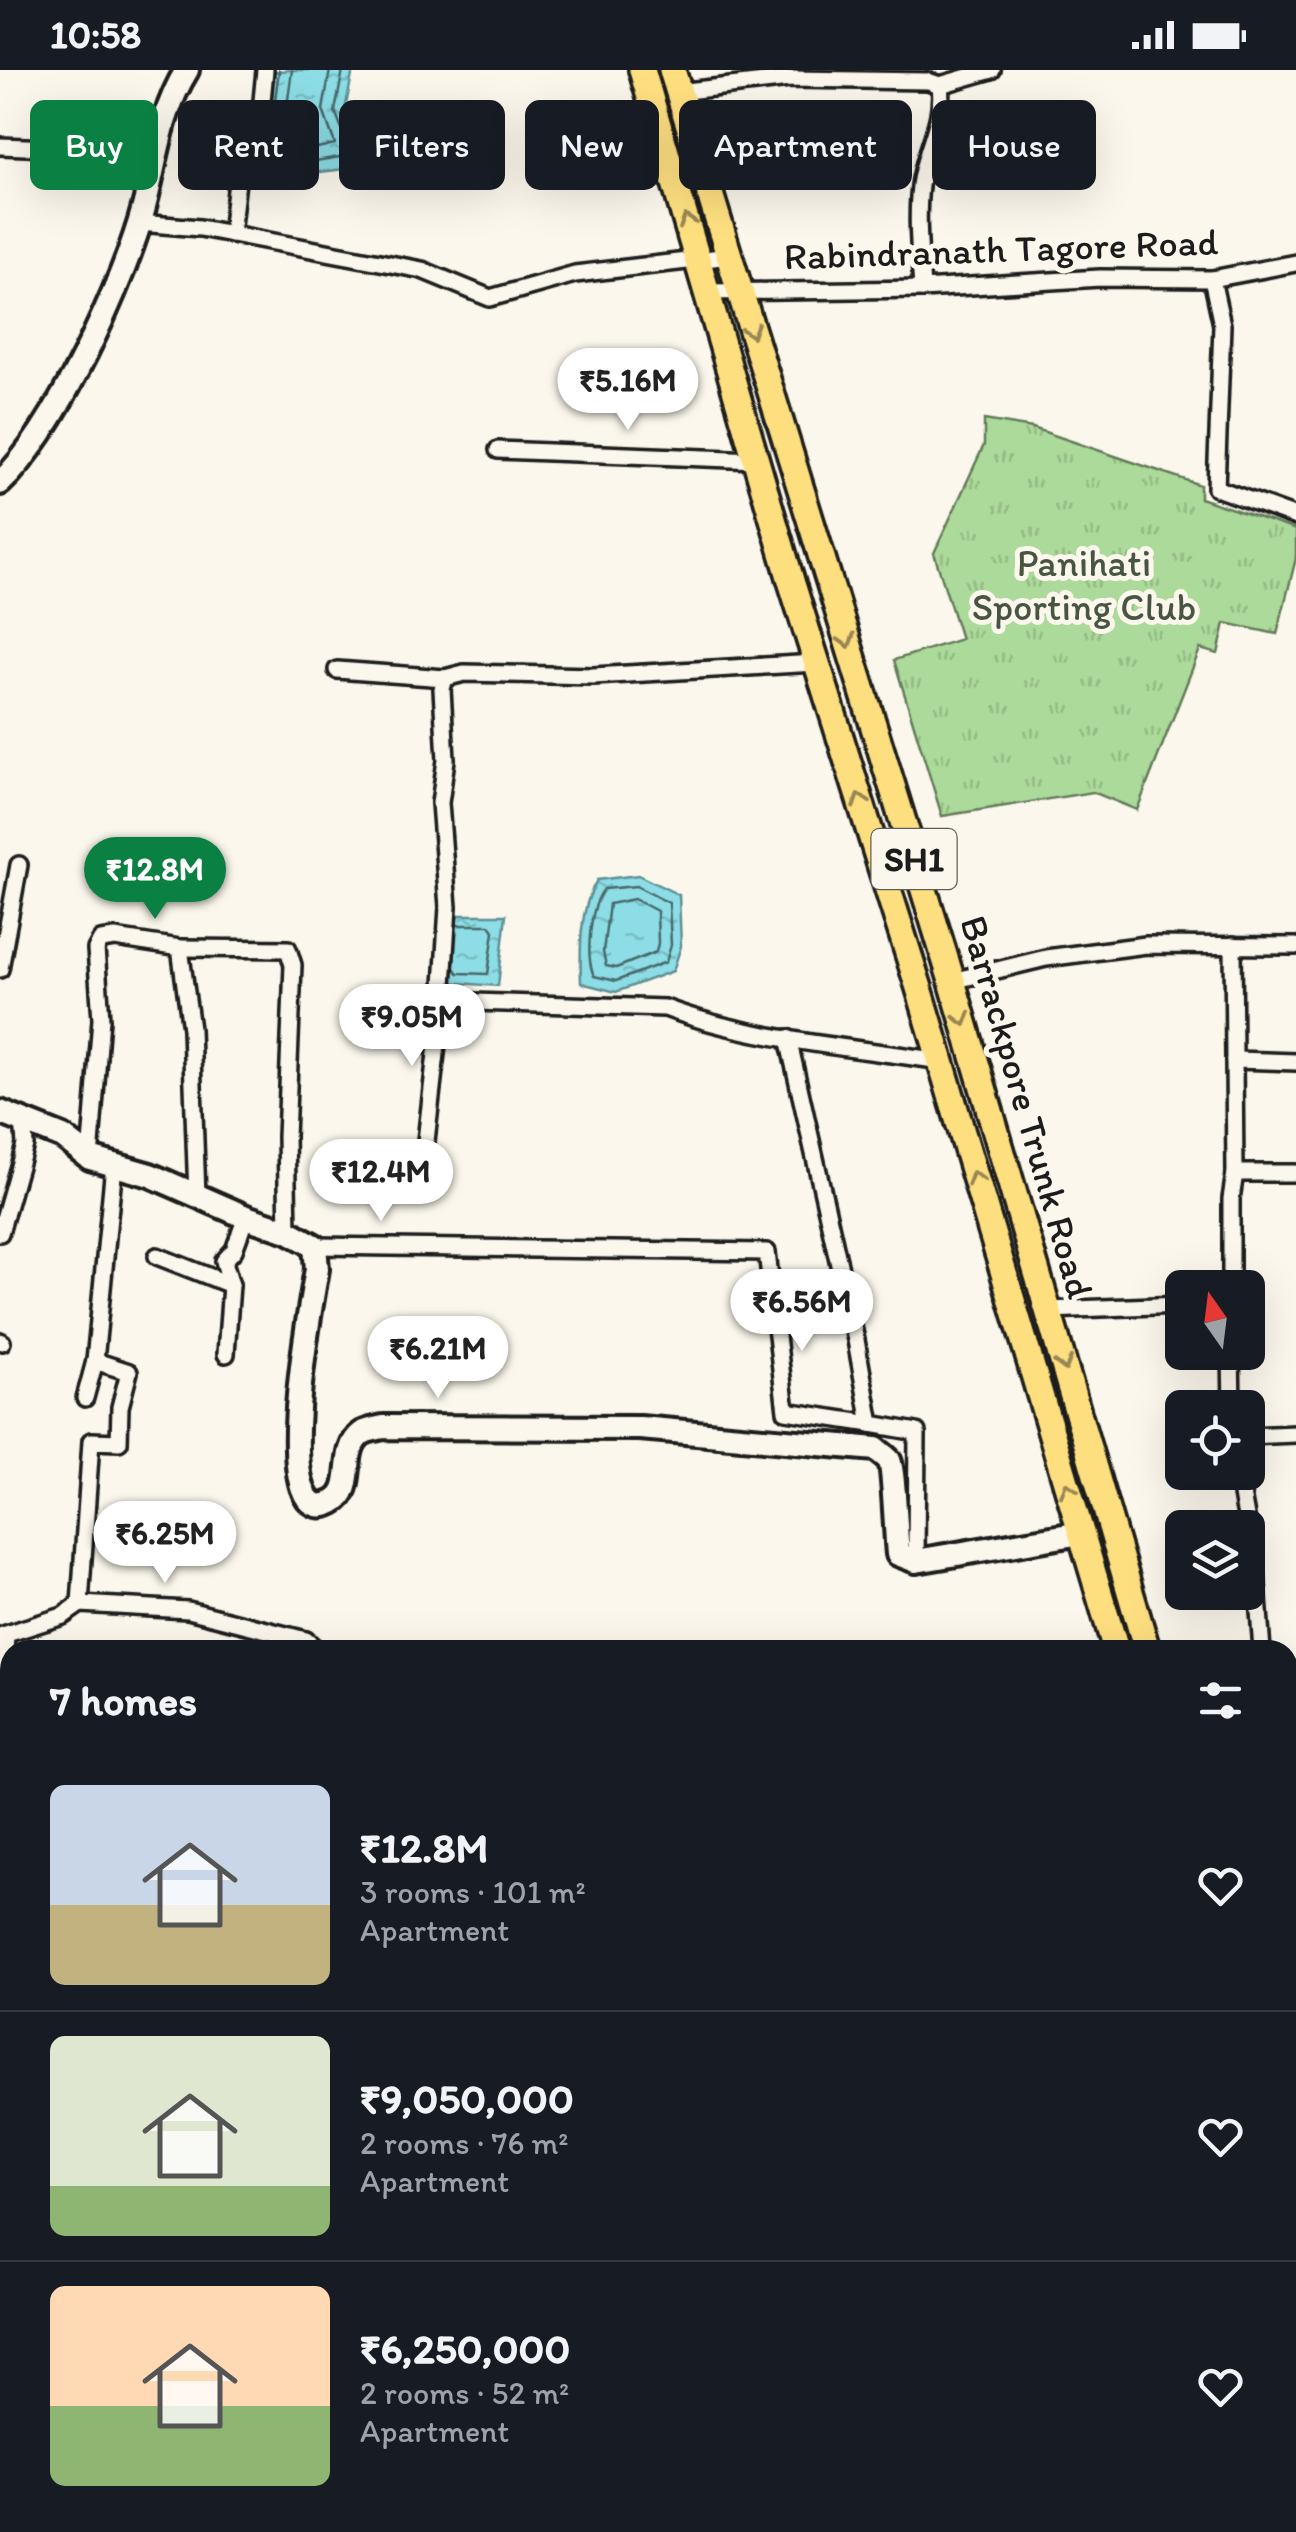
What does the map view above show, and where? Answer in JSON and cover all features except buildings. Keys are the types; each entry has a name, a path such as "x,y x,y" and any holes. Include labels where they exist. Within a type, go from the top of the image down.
{"main road":[{"name":"Barrackpore Trunk Road","path":"642,70 816,663 1113,1640"},
{"name":"Barrackpore Trunk Road","path":"675,81 952,981 1145,1640"}],"street":[{"path":"158,139 172,94 187,70"},
{"path":"231,234 239,164 262,100 266,70"},
{"path":"675,81 825,78 917,80 940,85 992,70"},
{"path":"922,289 920,182 938,122 940,85"},
{"path":"0,146 30,147"},
{"path":"0,483 68,388 118,281 139,223 146,190"},
{"path":"139,223 231,234 422,270 490,298 575,274 730,256"},
{"name":"Rabindranath Tagore Road","path":"708,292 922,289 1100,278 1212,279 1296,264"},
{"path":"1212,279 1222,325 1216,488 1296,517"},
{"path":"498,450 757,460"},
{"path":"337,670 445,678 464,673 593,676 816,663"},
{"path":"426,1141 448,907 440,804 446,760 442,688 445,678"},
{"path":"0,968 19,865"},
{"path":"90,1158 101,1019 96,948 101,940 115,938 180,948 288,949 293,965 286,1136 288,1230"},
{"path":"952,981 1062,956 1146,945 1296,946"},
{"path":"1231,1270 1235,1174 1234,945"},
{"path":"180,948 191,1028 197,1196"},
{"path":"442,1002 665,1008 692,1018 788,1038 940,1061"},
{"path":"788,1038 871,1424"},
{"path":"1234,1060 1296,1062"},
{"path":"0,1112 63,1137 90,1158 150,1175 246,1218 288,1230 315,1246 766,1252 786,1412 916,1432 916,1561"},
{"path":"0,1233 25,1145 23,1119"},
{"path":"85,1398 95,1361 114,1165"},
{"path":"1235,1174 1296,1173"},
{"path":"226,1354 231,1285 224,1261 234,1250 246,1218"},
{"path":"315,1246 316,1269 295,1435 300,1486 310,1501 320,1506 338,1500 344,1491 351,1447 362,1434 383,1426 640,1428 876,1449 889,1459 893,1474 898,1554 916,1561 1081,1533"},
{"path":"157,1256 231,1285"},
{"path":"1048,1310 1165,1306"},
{"path":"80,1604 91,1440 119,1442 120,1407 129,1372 95,1361"},
{"path":"1265,1435 1296,1434"},
{"path":"1241,1490 1256,1572 1261,1640"},
{"path":"3,1636 62,1616 80,1604 188,1610 306,1640"}],"green space":[{"name":"Panihati Sporting Club","path":"984,420 1033,428 1200,485 1200,498 1296,530 1296,558 1277,634 1225,623 1218,654 1200,649 1137,810 1093,792 942,816 894,660 961,639 934,553 984,445"}],"water":[{"path":"353,70 347,100 339,100 339,170 319,172 319,100 266,100 270,72"},
{"path":"638,875 679,895 681,946 673,971 616,992 581,983 584,917 597,880"},
{"path":"444,915 506,915 498,986 444,982"}]}
